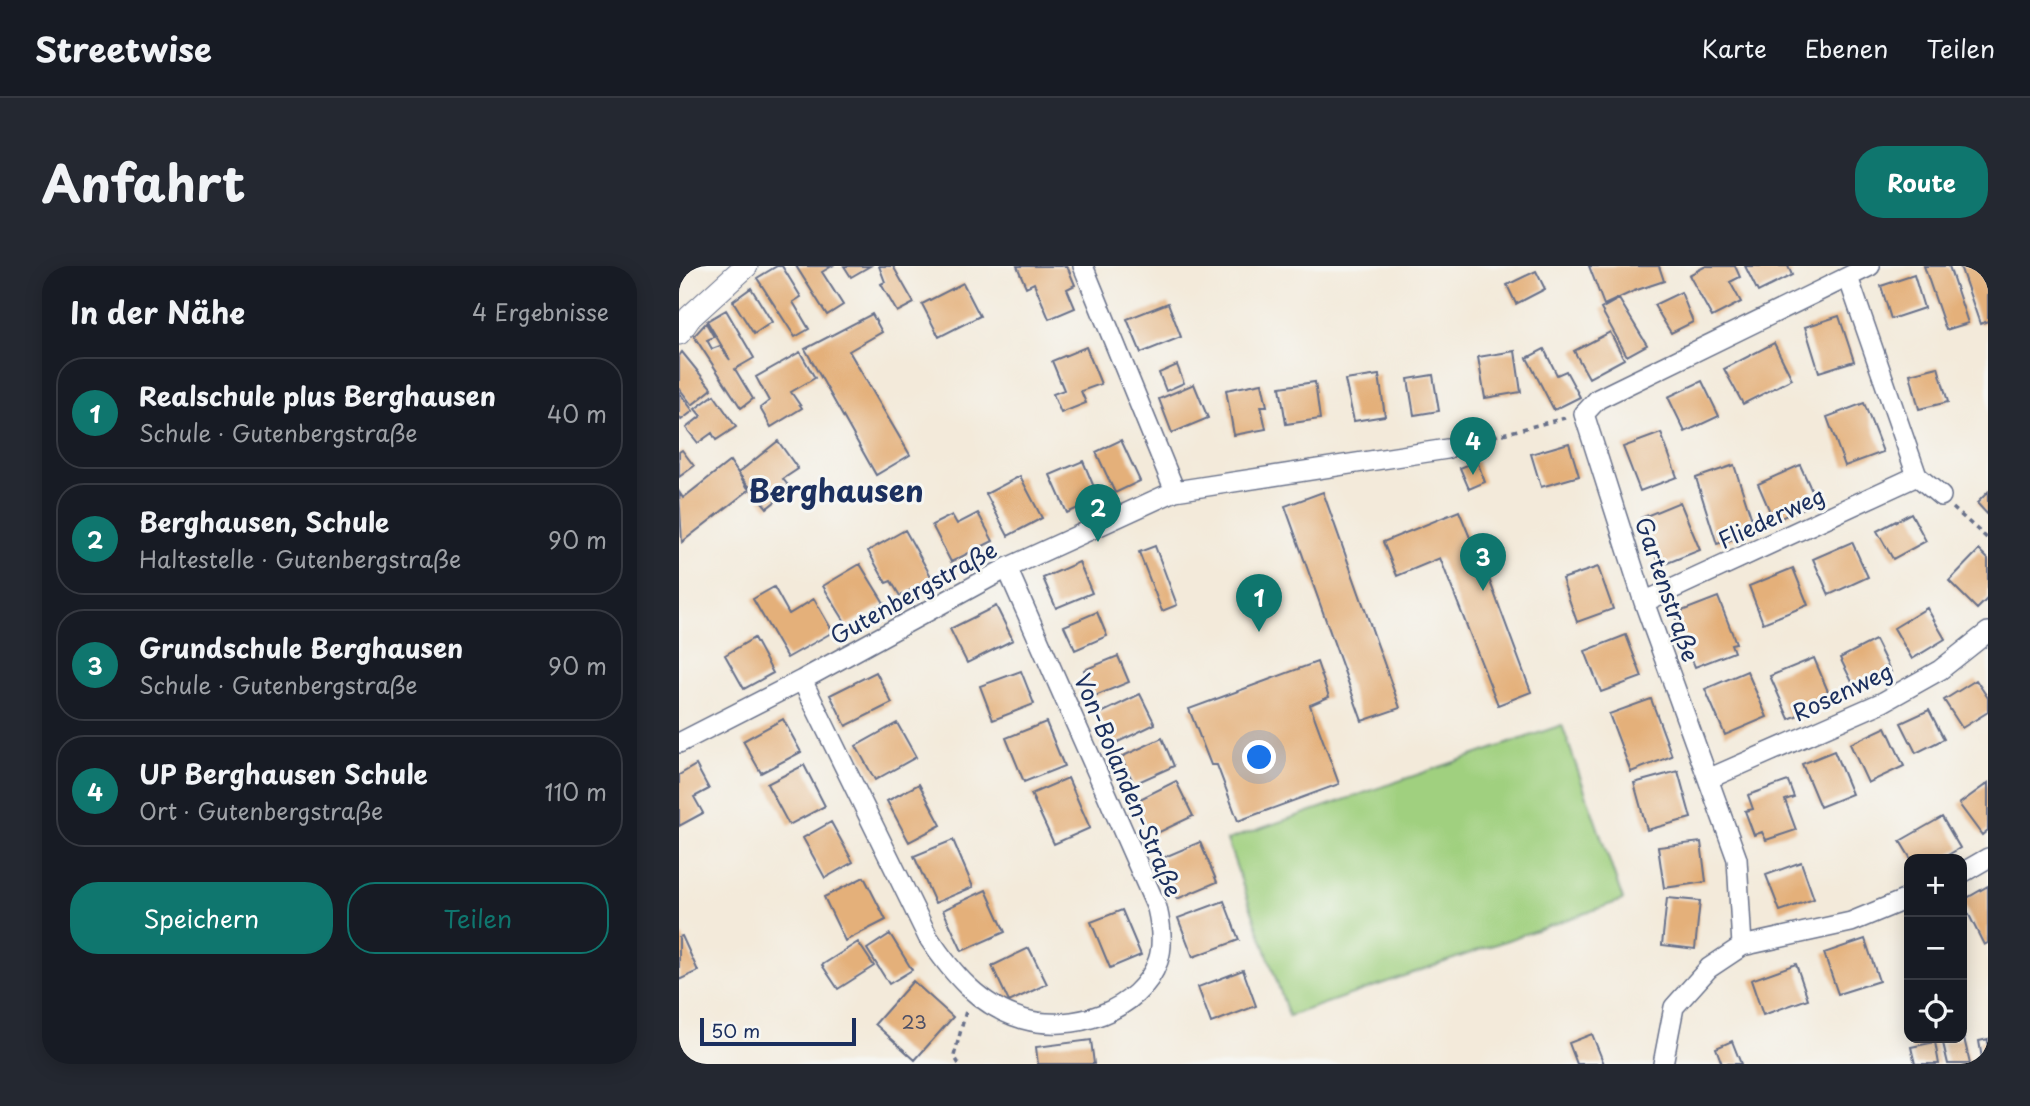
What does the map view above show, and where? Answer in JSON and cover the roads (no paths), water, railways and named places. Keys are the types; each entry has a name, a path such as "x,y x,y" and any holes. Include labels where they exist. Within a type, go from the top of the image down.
{"street":[{"path":"679,332 690,317 746,266"},
{"path":"1083,266 1175,491"},
{"path":"1870,266 1848,277 1917,476 1941,496"},
{"name":"Gartenstraße","path":"1742,946 1737,859 1644,601 1584,414 1598,399 1848,277"},
{"name":"Gutenbergstraße","path":"679,743 802,680 1007,568 1175,491 1447,449"},
{"name":"Fliederweg","path":"1644,601 1917,476"},
{"name":"Von-Bolanden-Straße","path":"802,680 928,937 947,965 972,992 1023,1019 1052,1023 1108,1012 1135,995 1158,961 1162,931 1157,908 1007,568"},
{"name":"Rosenweg","path":"1708,779 1882,702 1940,670 1988,632"},
{"path":"1967,870 1988,858"},
{"path":"1663,1064 1674,1007 1709,968 1742,946 1851,922 1904,900"}],"place":[{"name":"UP Berghausen Schule","path":"1473,475"},
{"name":"Berghausen, Schule","path":"1098,542"},
{"name":"Grundschule Berghausen","path":"1483,591"},
{"name":"Realschule plus Berghausen","path":"1259,632"}],"district":[{"name":"Berghausen","path":"836,489"}]}
